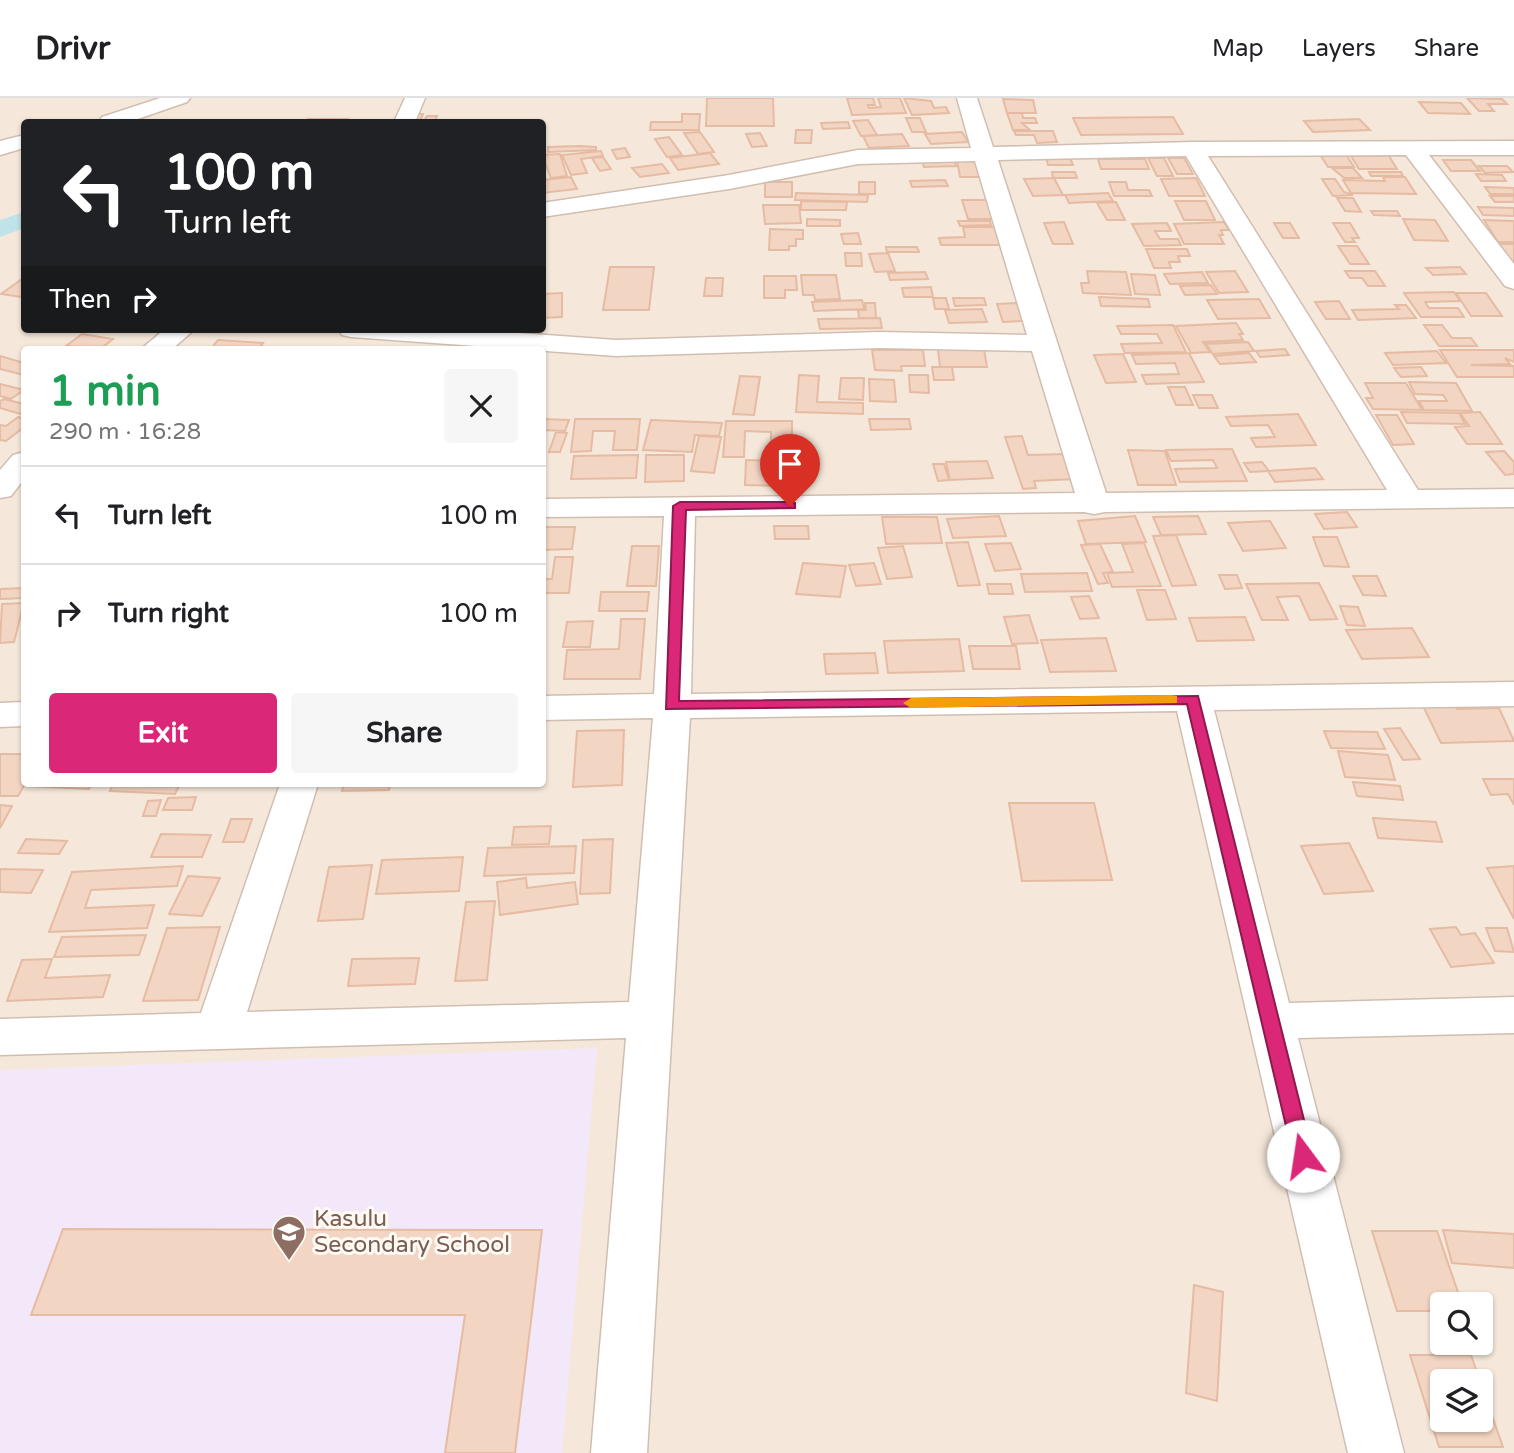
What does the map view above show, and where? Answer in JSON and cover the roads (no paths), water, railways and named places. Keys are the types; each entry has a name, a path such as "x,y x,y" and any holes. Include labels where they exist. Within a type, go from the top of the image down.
{"street":[{"path":"119,119 180,98"},
{"path":"406,119 415,98"},
{"path":"967,98 1094,505"},
{"path":"0,148 21,143"},
{"path":"1412,148 1514,281"},
{"path":"546,208 729,182 858,157 1193,149 1514,148"},
{"path":"1193,149 1408,499"},
{"path":"159,346 177,333"},
{"path":"407,333 616,348 880,340 1044,343"},
{"path":"0,489 21,464"},
{"path":"546,508 1094,505 1514,498"},
{"path":"620,1453 672,706 680,506"},
{"path":"0,509 21,509"},
{"path":"546,708 1514,694"},
{"path":"1193,699 1376,1453"},
{"path":"0,715 21,714"},
{"path":"218,1031 298,787"},
{"path":"1270,1021 1514,1016"},
{"path":"0,1037 650,1019"}],"waterway":[{"path":"0,229 21,220"}],"place":[{"name":"Kasulu Secondary School","path":"289,1262"}]}
